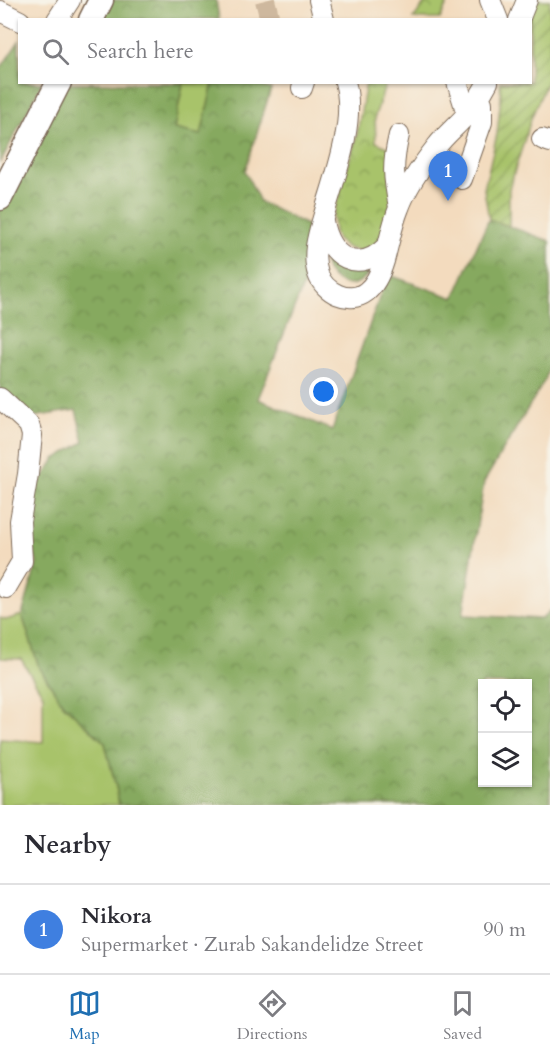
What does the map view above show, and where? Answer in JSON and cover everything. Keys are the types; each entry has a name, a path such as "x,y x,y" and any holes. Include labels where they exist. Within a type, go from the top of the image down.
{"main road":[{"path":"0,198 58,84"}],"street":[{"path":"58,18 70,0"},
{"path":"490,0 497,18"},
{"path":"520,18 527,0"},
{"path":"0,11 18,20"},
{"path":"346,84 349,108 347,124 337,171 323,218 315,261 322,283 329,290 348,297 366,292 376,280 384,263 399,207 415,176 478,98"},
{"path":"460,84 482,103 482,122 462,179"},
{"path":"399,135 393,169 399,207"},
{"path":"323,218 325,232 339,255 360,261 371,259 387,246"},
{"path":"0,398 29,425 32,435 20,521 22,561 6,588"}],"green space":[{"path":"109,0 216,0 219,18 100,18"},
{"path":"427,0 449,0 440,18 414,18"},
{"path":"535,0 550,0 550,75 532,116 509,189 509,226 489,219 484,189 497,134 500,84 532,84 532,18 527,18"},
{"path":"18,42 18,84 41,84 0,163 0,69"},
{"path":"65,84 183,84 174,129 201,135 213,84 254,84 271,89 245,171 260,202 311,227 305,281 258,399 332,430 389,275 454,298 489,219 550,241 550,361 546,378 484,482 463,615 542,619 550,610 550,805 119,805 105,743 63,704 39,667 22,615 37,563 29,533 31,496 55,459 84,442 76,410 33,417 0,389 0,210"},
{"path":"183,84 213,84 202,136 174,129"},
{"path":"366,84 386,84 375,116 376,142 392,149 400,195 387,230 374,246 361,251 348,248 337,240 333,216 357,135"},
{"path":"324,251 346,269 366,271 374,269 358,283 343,284 332,277 327,270"},
{"path":"22,615 39,667 63,704 105,743 119,805 0,805 0,739 43,742 43,695 21,659 0,658 0,618 6,620"}],"tunnel":[{"path":"265,0 270,18"}],"place":[{"name":"Nikora","path":"448,201"}]}
